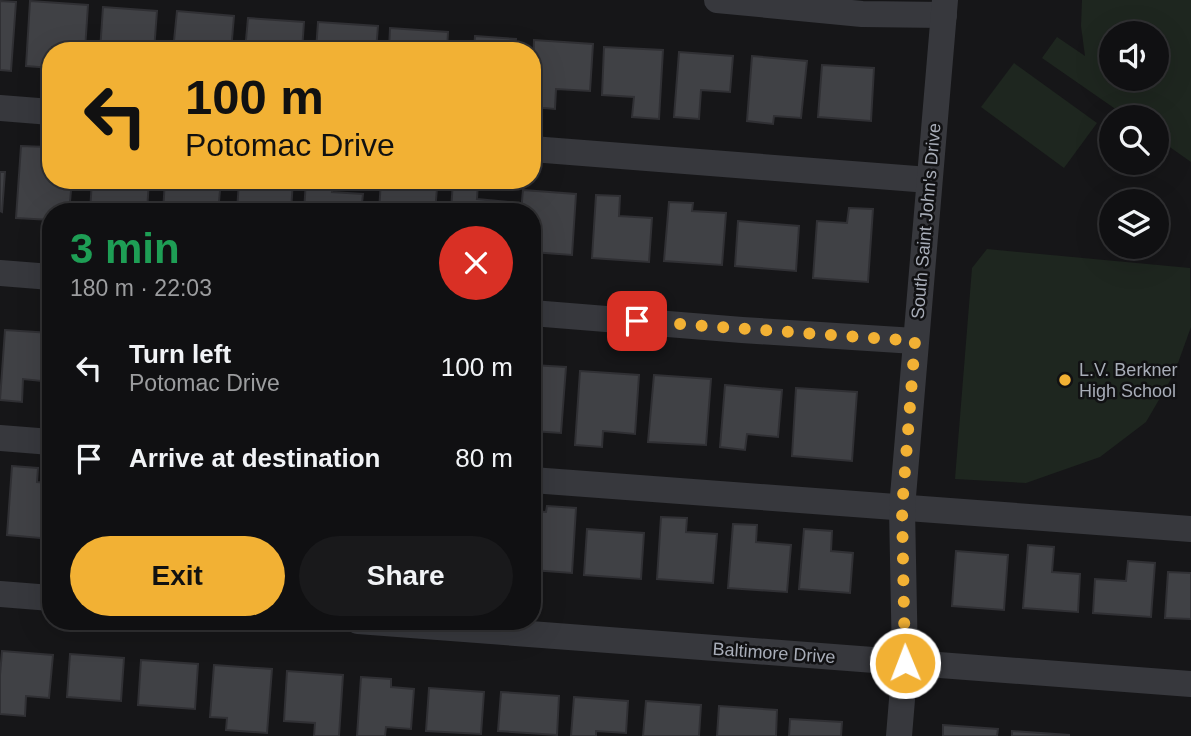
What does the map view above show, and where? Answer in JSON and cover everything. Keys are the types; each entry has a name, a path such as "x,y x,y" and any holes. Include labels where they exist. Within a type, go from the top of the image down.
{"street":[{"path":"717,0 862,14 945,7"},
{"name":"South Saint John's Drive","path":"899,736 905,663 902,509 945,7"},
{"path":"0,108 42,111"},
{"path":"541,150 929,180"},
{"path":"0,273 42,275"},
{"path":"541,314 915,341"},
{"path":"0,438 42,441"},
{"path":"541,481 1191,529"},
{"path":"0,594 42,597"},
{"name":"Baltimore Drive","path":"475,630 1191,684"}],"shaded area":[{"path":"1082,0 1191,0 1191,162 1169,146 1169,105 1110,105 1042,58 1057,37 1085,56 1081,26"},
{"path":"1014,63 1097,123 1064,168 981,107"},
{"path":"987,249 1190,268 1191,327 1174,374 1146,422 1100,457 1026,483 955,479 972,268"}],"building":[{"path":"0,1 16,2 11,71 0,70"},
{"path":"30,1 88,5 86,42 42,42 42,67 26,66"},
{"path":"103,7 157,11 155,42 101,42"},
{"path":"177,11 234,16 232,42 174,42"},
{"path":"248,18 304,22 303,42 246,42"},
{"path":"318,22 378,26 377,42 317,42"},
{"path":"390,28 448,32 447,42 389,42"},
{"path":"475,36 516,39 516,42 475,42"},
{"path":"534,40 593,44 590,91 556,89 555,109 541,108 541,42"},
{"path":"604,47 663,50 659,119 632,117 634,97 602,95"},
{"path":"679,52 733,56 730,92 701,90 699,119 674,117"},
{"path":"752,56 807,61 801,118 774,116 773,124 747,121"},
{"path":"822,65 874,68 871,121 818,117"},
{"path":"21,146 42,147 42,189 71,189 70,203 42,203 42,219 16,218"},
{"path":"0,172 5,172 2,212 0,211"},
{"path":"91,189 148,189 148,203 91,203"},
{"path":"164,189 220,189 219,203 164,203"},
{"path":"238,189 292,189 292,203 238,203"},
{"path":"305,189 332,189 332,192 363,194 362,203 305,203"},
{"path":"380,189 437,189 436,203 380,203"},
{"path":"452,189 478,189 477,199 508,202 508,203 452,203"},
{"path":"523,190 576,194 572,255 541,253 541,203 522,203"},
{"path":"596,195 620,196 619,216 652,218 649,262 592,258"},
{"path":"669,202 693,203 692,211 726,213 722,265 664,261"},
{"path":"849,208 873,209 868,282 813,278 817,221 847,223"},
{"path":"738,221 799,226 796,271 735,266"},
{"path":"5,330 42,332 42,381 23,379 22,402 0,400"},
{"path":"541,366 566,367 561,433 541,432"},
{"path":"580,371 639,375 635,434 603,431 602,447 575,445"},
{"path":"654,375 711,379 706,445 648,442"},
{"path":"725,385 782,390 778,437 747,434 745,450 720,447"},
{"path":"796,388 857,392 852,461 792,456"},
{"path":"12,466 38,468 37,482 42,482 42,538 7,535"},
{"path":"547,506 576,508 572,573 541,571 541,512 546,512"},
{"path":"661,517 687,518 686,532 717,534 713,583 657,579"},
{"path":"733,524 757,525 756,542 791,545 787,592 728,588"},
{"path":"587,529 644,533 641,579 584,575"},
{"path":"804,529 832,531 831,551 853,553 850,593 799,589"},
{"path":"1028,545 1054,547 1052,572 1080,574 1078,612 1023,608"},
{"path":"956,551 1008,555 1004,610 952,606"},
{"path":"1128,561 1155,563 1151,617 1093,613 1095,579 1126,581"},
{"path":"1168,572 1191,573 1191,619 1165,618"},
{"path":"2,651 53,655 49,698 26,696 25,716 0,714"},
{"path":"70,654 124,658 121,701 67,697"},
{"path":"141,660 198,664 195,709 138,705"},
{"path":"214,665 272,669 267,733 226,730 227,718 210,717"},
{"path":"287,671 343,675 339,736 314,736 315,723 284,721"},
{"path":"361,677 391,679 391,687 414,689 411,729 386,727 385,736 357,736"},
{"path":"429,688 484,692 481,734 426,731"},
{"path":"501,692 559,696 557,735 498,731"},
{"path":"574,697 628,701 626,733 596,731 596,736 571,736"},
{"path":"646,701 701,705 699,736 643,736"},
{"path":"719,706 777,710 776,736 717,736"},
{"path":"790,719 842,722 841,736 789,736"},
{"path":"943,725 998,729 997,736 943,736"},
{"path":"1012,731 1069,735 1069,736 1012,736"}],"place":[{"name":"L.V. Berkner High School","path":"1065,380"}],"route":[{"path":"637,321 915,341 902,509 905,663"}]}
